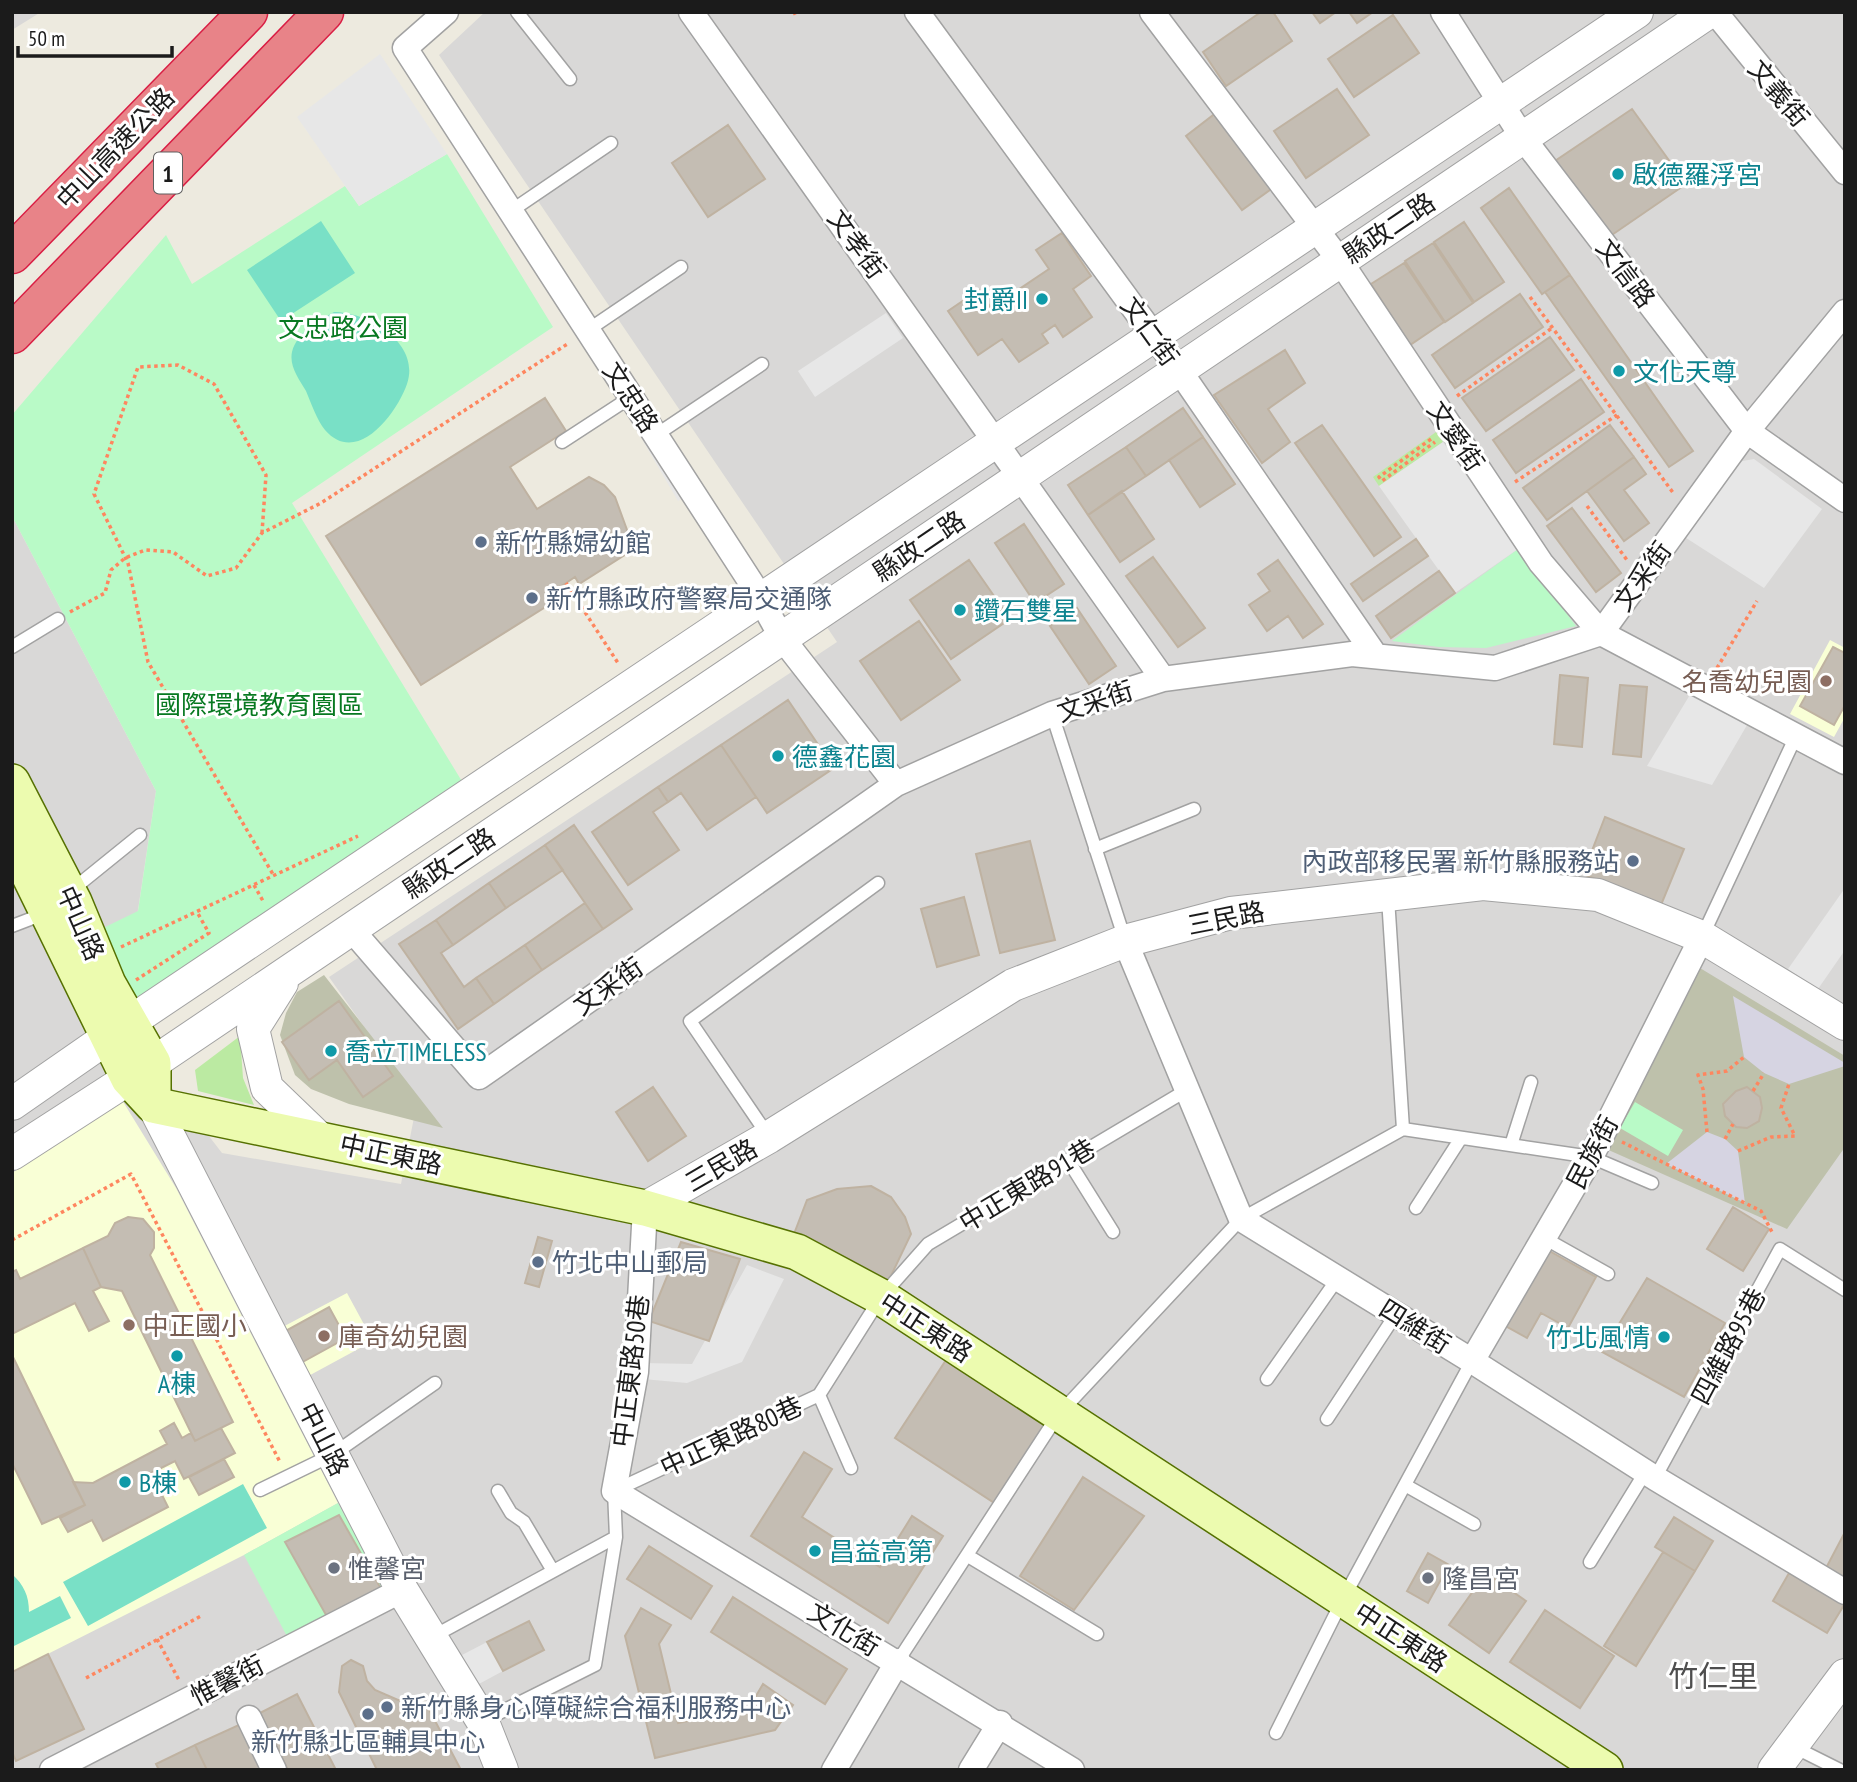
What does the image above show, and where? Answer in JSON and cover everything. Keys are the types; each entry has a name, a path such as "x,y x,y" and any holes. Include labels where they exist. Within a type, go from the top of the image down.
{"highway":[{"name":"中山高速公路","path":"12,254 248,12"},
{"name":"1","path":"12,334 324,12"}],"main road":[{"name":"中山路","path":"12,782 59,902 95,1012 120,1029 141,1071 153,1105"},
{"name":"中山路","path":"12,841 59,902"},
{"name":"中正東路","path":"153,1105 645,1209 797,1252 881,1297 1605,1770"}],"street":[{"name":"文忠路","path":"446,12 405,48 511,211 579,336 631,397 761,599 782,638 896,783"},
{"name":"文孝街","path":"691,12 911,320 1018,479 1163,679"},
{"name":"文仁街","path":"917,12 1179,370 1375,655"},
{"name":"文愛街","path":"1152,12 1340,261 1541,563 1601,633 1845,762"},
{"name":"文信路","path":"1443,12 1523,138 1747,432 1845,500"},
{"name":"縣政二路","path":"12,1104 1637,12"},
{"name":"縣政二路","path":"12,1154 290,971 1709,12"},
{"name":"文義街","path":"1715,12 1845,172"},
{"name":"文采街","path":"351,929 479,1077 896,783 1052,714 1163,679 1352,654 1495,668 1601,633 1747,432 1845,312"},
{"name":"三民路","path":"645,1209 769,1137 1013,985 1125,941 1231,913 1388,898 1483,884 1598,895 1702,937 1845,1024"},
{"name":"民族街","path":"1472,1361 1591,1157 1702,937"},
{"path":"1125,941 1241,1219"},
{"path":"290,971 253,1028 267,1088 319,1138"},
{"name":"中山路","path":"153,1105 402,1590 483,1722 502,1770"},
{"name":"中正東路50巷","path":"614,1490 636,1372 645,1209"},
{"name":"四維街","path":"1241,1219 1845,1592"},
{"name":"文化街","path":"614,1490 1000,1723 1072,1770"},
{"name":"惟馨街","path":"52,1770 402,1590"},
{"path":"834,1770 898,1661"},
{"path":"1783,1758 1845,1675"},
{"path":"249,1718 274,1770"},
{"path":"971,1770 1000,1723"}],"lane":[{"path":"517,12 570,79"},
{"path":"511,211 611,144"},
{"path":"579,336 681,267"},
{"path":"656,435 762,364"},
{"path":"562,442 631,397"},
{"path":"12,647 58,619"},
{"path":"1052,714 1125,941"},
{"path":"1702,937 1796,736"},
{"path":"1096,849 1194,809"},
{"path":"12,926 59,902 140,835"},
{"path":"769,1137 690,1021 878,883"},
{"path":"1388,898 1403,1129"},
{"path":"1511,1145 1531,1082"},
{"name":"中正東路91巷","path":"881,1297 928,1244 1188,1090"},
{"path":"898,1661 1058,1415 1241,1219 1403,1129 1591,1157 1652,1183"},
{"path":"1416,1208 1461,1138"},
{"path":"1069,1160 1113,1232"},
{"path":"1544,1238 1608,1274"},
{"path":"1780,1249 1845,1290"},
{"name":"四維路95巷","path":"1590,1562 1650,1474 1780,1249"},
{"path":"1267,1379 1338,1278"},
{"name":"中正東路80巷","path":"614,1490 819,1395 881,1297"},
{"path":"1327,1419 1396,1314"},
{"path":"1276,1733 1343,1599 1472,1361"},
{"path":"260,1490 332,1455 435,1383"},
{"path":"819,1395 851,1468"},
{"path":"1405,1485 1474,1524"},
{"path":"483,1722 594,1665 616,1537 614,1490"},
{"path":"498,1491 511,1513 524,1522 553,1571"},
{"path":"430,1638 616,1537"},
{"path":"968,1556 1097,1634"},
{"path":"1783,1758 1840,1770"}],"path":[{"path":"1530,297 1688,512"},
{"path":"1446,421 1382,481 1379,477 1552,328"},
{"path":"58,619 105,593 111,570 125,558 145,550 173,552 207,576 236,568 262,533 321,503 579,336"},
{"path":"262,533 266,475 214,384 178,365 138,367 94,494 125,558 148,662 274,876"},
{"path":"1495,494 1616,415"},
{"path":"1587,506 1640,578"},
{"path":"566,583 633,685"},
{"path":"1705,688 1756,601"},
{"path":"117,949 359,835"},
{"path":"134,981 209,933 197,911"},
{"path":"1707,1132 1703,1088 1698,1075 1727,1071 1744,1057"},
{"path":"1753,1091 1763,1073"},
{"path":"1738,1151 1771,1136 1795,1136 1781,1108 1789,1084"},
{"path":"1725,1139 1734,1124"},
{"path":"1603,1133 1761,1211 1780,1249"},
{"path":"12,1240 131,1174 288,1477"},
{"path":"86,1678 201,1616"},
{"path":"157,1639 190,1699"}],"shaded area":[{"path":"12,12 41,12 12,30"},
{"path":"485,12 1845,12 1845,1770 12,1770 12,516 156,791 121,1022 222,1153 401,1184 417,1102 329,977 837,642 439,55"},
{"path":"380,54 447,154 359,206 297,117"},
{"path":"886,313 903,338 815,397 798,371"},
{"path":"649,438 684,497 678,501 643,441"},
{"path":"1443,442 1518,549 1455,593 1379,486"},
{"path":"1754,459 1822,509 1764,588 1683,536 1737,462"},
{"name":"名喬幼兒園","path":"1830,640 1845,648 1845,717 1834,737 1790,714"},
{"path":"1694,688 1750,720 1712,785 1647,766"},
{"path":"1845,888 1845,950 1818,989 1788,969"},
{"path":"1695,965 1845,1056 1845,1147 1787,1229 1604,1148"},
{"path":"324,975 443,1128 349,1104 311,1089 295,1075 280,1035 286,1013 297,992"},
{"path":"1733,996 1845,1063 1845,1066 1789,1084 1764,1073 1744,1057"},
{"name":"中正國小","path":"122,1100 176,1188 338,1503 244,1555 12,1672 12,1173"},
{"path":"1707,1132 1725,1139 1738,1151 1745,1203 1666,1164"},
{"path":"747,1265 784,1279 742,1362 687,1383 643,1379 643,1363 692,1364"},
{"name":"庫奇幼兒園","path":"347,1293 373,1341 301,1380 275,1331"},
{"path":"487,1642 503,1671 477,1685 462,1655"}],"green space":[{"name":"國際環境教育園區","path":"447,154 553,327 292,503 463,783 133,1005 95,932 138,911 156,791 12,516 12,415 166,235 192,284 345,186 359,206"},
{"path":"321,221 355,273 281,321 247,270"},
{"name":"文忠路公園","path":"334,312 362,317 389,333 406,355 409,369 402,396 385,421 374,432 350,442 337,440 325,430 292,362 292,352 298,339 321,319"},
{"path":"1436,432 1443,442 1379,486 1373,477"},
{"path":"1518,549 1576,626 1486,648 1439,647 1392,641"},
{"path":"240,1036 243,1078 254,1105 198,1091 195,1070"},
{"path":"1635,1102 1683,1130 1668,1156 1620,1128"},
{"path":"243,1484 267,1528 88,1626 63,1582"},
{"path":"338,1503 386,1593 290,1642 244,1555"},
{"path":"12,1574 25,1591 29,1612 60,1596 71,1618 12,1647"}],"building":[{"path":"1261,12 1273,12 1292,41 1226,86 1203,52"},
{"path":"1312,12 1336,12 1320,23"},
{"path":"1349,12 1373,12 1357,23"},
{"path":"1393,15 1419,53 1354,97 1328,59"},
{"path":"1337,89 1369,135 1306,178 1274,131"},
{"path":"1221,109 1277,185 1242,210 1186,136"},
{"name":"啟德羅浮宮","path":"1632,109 1686,184 1606,239 1549,165"},
{"path":"728,125 765,179 708,217 672,163"},
{"path":"1509,188 1570,275 1542,294 1481,208"},
{"path":"1464,222 1504,282 1474,302 1434,242"},
{"name":"封爵II","path":"1062,233 1091,276 1073,289 1092,317 1063,337 1055,325 1042,334 1048,343 1019,362 1002,339 978,355 948,311 979,290 991,308 1049,269 1036,250"},
{"path":"1433,243 1473,303 1445,322 1405,261"},
{"path":"1404,263 1444,322 1410,345 1371,284"},
{"name":"文化天尊","path":"1570,275 1693,451 1669,467 1545,292"},
{"path":"1520,294 1543,327 1455,388 1432,355"},
{"name":"文化天尊","path":"1550,337 1574,370 1486,431 1462,398"},
{"path":"1285,350 1305,383 1268,409 1290,442 1262,463 1214,395"},
{"name":"文化天尊","path":"1581,379 1604,412 1516,473 1493,440"},
{"name":"新竹縣婦幼館","path":"545,398 566,431 510,467 537,509 589,477 604,485 615,497 634,549 579,584 575,577 558,588 563,596 421,685 326,536"},
{"path":"1183,408 1203,437 1146,476 1126,447"},
{"path":"1322,425 1401,537 1374,556 1295,443"},
{"name":"文化天尊","path":"1610,425 1634,457 1547,520 1523,488"},
{"path":"1203,437 1235,484 1200,507 1169,460"},
{"path":"1126,447 1146,476 1088,515 1068,485"},
{"name":"文化天尊","path":"1634,457 1646,474 1624,490 1649,523 1624,541 1587,491"},
{"path":"1122,491 1154,539 1120,562 1088,515"},
{"path":"1572,508 1621,573 1596,592 1547,526"},
{"path":"1024,524 1064,584 1035,603 995,543"},
{"path":"1416,539 1428,556 1363,601 1351,584"},
{"path":"1153,557 1205,628 1178,647 1126,576"},
{"name":"鑽石雙星","path":"969,560 1010,619 951,659 910,600"},
{"path":"1278,560 1323,624 1303,638 1288,616 1267,631 1249,605 1270,591 1258,574"},
{"path":"1439,571 1455,593 1391,638 1376,616"},
{"path":"1077,608 1116,666 1089,684 1050,626"},
{"name":"鑽石雙星","path":"919,621 960,680 901,720 860,661"},
{"name":"名喬幼兒園","path":"1833,647 1845,653 1845,705 1834,725 1800,706"},
{"path":"1560,675 1588,678 1582,747 1554,744"},
{"path":"1620,685 1647,687 1641,757 1613,754"},
{"name":"德鑫花園","path":"788,700 834,768 767,813 721,745"},
{"name":"德鑫花園","path":"721,745 756,797 707,830 681,793 668,802 658,787"},
{"path":"658,787 668,802 653,812 679,850 628,885 592,832"},
{"name":"內政部移民署 新竹縣服務站","path":"1605,817 1684,849 1661,905 1583,874"},
{"path":"574,825 632,909 603,929 545,845"},
{"path":"1030,841 1055,940 1000,953 976,854"},
{"path":"545,845 563,870 506,908 489,883"},
{"path":"489,883 506,908 453,945 436,920"},
{"path":"964,897 979,955 937,967 921,909"},
{"path":"585,903 603,929 542,970 525,945"},
{"path":"436,920 453,945 441,953 464,987 476,978 494,1004 458,1029 399,944"},
{"path":"525,945 542,970 494,1004 476,978"},
{"name":"喬立TIMELESS","path":"339,1001 393,1076 363,1097 337,1060 309,1080 282,1042"},
{"path":"653,1087 686,1136 648,1161 616,1112"},
{"path":"1747,1087 1760,1097 1762,1108 1759,1121 1747,1128 1736,1127 1725,1116 1723,1104 1736,1091"},
{"path":"871,1186 891,1197 905,1217 911,1234 888,1282 794,1234 807,1200 837,1189"},
{"path":"1733,1207 1769,1229 1743,1271 1707,1249"},
{"name":"A棟","path":"128,1217 143,1219 154,1232 154,1248 150,1255 233,1422 195,1441 122,1291 101,1287 83,1248 108,1236 115,1223"},
{"name":"竹北中山郵局","path":"538,1237 552,1241 539,1287 525,1283"},
{"path":"681,1242 740,1259 709,1341 649,1321"},
{"path":"83,1248 101,1287 93,1291 109,1321 89,1331 75,1303 12,1334 12,1272 16,1270 20,1279"},
{"path":"1544,1248 1596,1277 1568,1328 1541,1313 1527,1338 1502,1324"},
{"name":"竹北風情","path":"1647,1278 1725,1323 1684,1397 1602,1352"},
{"path":"329,1307 346,1338 299,1364 282,1333"},
{"path":"950,1354 1051,1420 996,1504 895,1438"},
{"path":"12,1355 85,1505 42,1524 12,1463"},
{"name":"B棟","path":"174,1423 182,1438 191,1433 195,1441 221,1428 235,1453 184,1479 175,1461 151,1473 168,1507 103,1541 92,1520 68,1532 60,1518 85,1505 73,1482 93,1483 167,1444 160,1431"},
{"name":"昌益高第","path":"804,1452 832,1469 802,1517 880,1567 912,1516 943,1536 888,1623 751,1536"},
{"path":"224,1459 234,1477 199,1495 189,1477"},
{"path":"1083,1477 1144,1516 1074,1610 1020,1576"},
{"name":"惟馨宮","path":"339,1515 384,1594 330,1622 285,1542"},
{"path":"1674,1517 1713,1541 1695,1571 1655,1547"},
{"path":"1845,1532 1845,1588 1825,1570"},
{"path":"649,1546 712,1586 691,1619 627,1579"},
{"path":"1663,1552 1695,1571 1636,1666 1604,1646"},
{"name":"隆昌宮","path":"1428,1553 1449,1565 1428,1603 1407,1591"},
{"path":"1486,1573 1526,1601 1489,1653 1449,1625"},
{"path":"1789,1573 1844,1605 1827,1633 1773,1601"},
{"path":"733,1597 847,1669 825,1704 711,1632"},
{"path":"641,1608 671,1625 659,1644 678,1723 749,1708 763,1684 793,1705 775,1730 655,1758 625,1636"},
{"path":"1545,1610 1614,1656 1580,1708 1510,1662"},
{"path":"529,1621 544,1650 503,1671 487,1642"},
{"path":"48,1654 84,1729 16,1761 12,1752 12,1672"},
{"name":"新竹縣身心障礙綜合福利服務中心","path":"351,1660 363,1666 367,1681 375,1690 398,1700 424,1700 461,1770 377,1770 339,1692 342,1666"},
{"path":"297,1694 336,1770 288,1770 260,1713"},
{"path":"241,1724 263,1770 207,1770 195,1745"},
{"path":"195,1745 207,1770 159,1770 156,1764"}],"place":[{"name":"啟德羅浮宮","path":"1618,174"},
{"name":"封爵II","path":"1042,299"},
{"name":"文化天尊","path":"1619,371"},
{"name":"新竹縣婦幼館","path":"481,542"},
{"name":"新竹縣政府警察局交通隊","path":"532,598"},
{"name":"鑽石雙星","path":"960,610"},
{"name":"名喬幼兒園","path":"1826,681"},
{"name":"德鑫花園","path":"778,756"},
{"name":"內政部移民署 新竹縣服務站","path":"1633,861"},
{"name":"喬立TIMELESS","path":"331,1051"},
{"name":"竹北中山郵局","path":"538,1262"},
{"name":"中正國小","path":"129,1325"},
{"name":"庫奇幼兒園","path":"324,1336"},
{"name":"竹北風情","path":"1664,1337"},
{"name":"A棟","path":"177,1356"},
{"name":"B棟","path":"125,1482"},
{"name":"昌益高第","path":"815,1551"},
{"name":"惟馨宮","path":"334,1568"},
{"name":"隆昌宮","path":"1428,1578"},
{"name":"新竹縣身心障礙綜合福利服務中心","path":"387,1707"},
{"name":"新竹縣北區輔具中心","path":"368,1714"}],"district":[{"name":"竹仁里","path":"1713,1675"}]}
